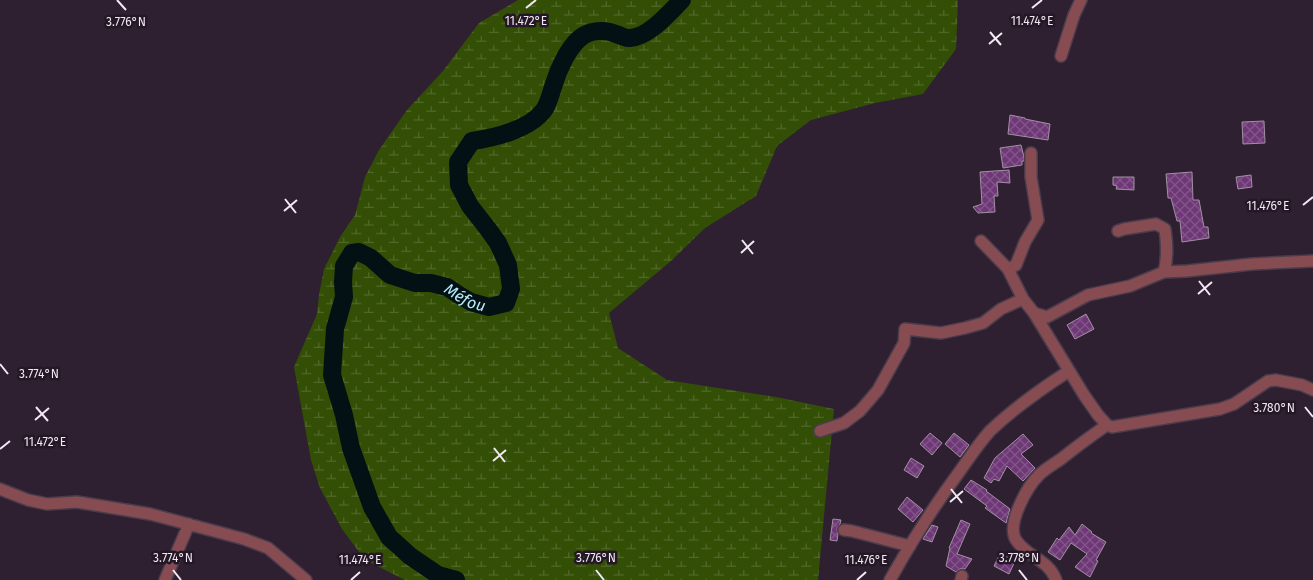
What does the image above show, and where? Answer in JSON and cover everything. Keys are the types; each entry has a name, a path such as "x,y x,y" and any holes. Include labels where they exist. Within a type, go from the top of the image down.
{"street":[{"path":"1061,56 1074,15 1081,0"},
{"path":"1008,269 1016,264 1025,242 1038,220 1031,177 1032,153"},
{"path":"1118,231 1156,224 1165,229 1167,260 1164,272"},
{"path":"982,241 1008,269 1022,299 1034,313 1084,395 1107,425 1112,427 1220,409 1234,404 1268,381 1276,380 1302,385 1313,390"},
{"path":"1034,313 1047,317 1088,295 1130,286 1164,272 1313,261"},
{"path":"820,431 844,423 860,411 878,390 904,343 905,329 941,333 966,328 983,323 1000,309 1022,299"},
{"path":"890,580 938,500 979,444 1000,422 1039,390 1069,371"},
{"path":"1056,580 1053,572 1042,561 1023,549 1015,539 1013,528 1016,514 1028,491 1040,475 1107,425"},
{"path":"0,489 28,500 46,504 77,502 150,514 244,539 268,548 306,580"},
{"path":"165,580 188,524"},
{"path":"844,530 910,546"}],"green space":[{"path":"518,0 958,0 956,49 923,94 875,103 811,120 777,146 756,196 705,228 671,261 609,313 618,348 667,380 776,397 834,409 818,580 405,580 365,560 342,529 320,488 311,460 294,367 317,314 324,269 340,237 355,215 365,177 379,150 407,110 443,71 479,23"}],"building":[{"path":"1010,115 1050,124 1048,140 1008,134"},
{"path":"1264,121 1265,143 1243,144 1242,122"},
{"path":"1021,145 1024,157 1022,165 1003,168 1000,148"},
{"path":"1009,170 1010,183 997,182 998,196 994,196 995,212 978,213 973,207 982,204 980,172"},
{"path":"1192,172 1193,200 1199,200 1204,227 1208,227 1209,238 1182,242 1180,221 1177,221 1171,198 1168,198 1166,174"},
{"path":"1251,175 1252,187 1238,189 1236,177"},
{"path":"1113,177 1134,177 1134,190 1116,189 1117,186 1113,185"},
{"path":"1086,314 1094,329 1075,339 1067,325"},
{"path":"930,433 942,443 932,455 920,444"},
{"path":"954,433 969,445 960,457 945,444"},
{"path":"1023,434 1033,445 1021,454 1035,468 1023,481 1007,466 999,481 994,479 991,483 984,478 995,458"},
{"path":"911,458 924,466 917,478 904,470"},
{"path":"971,480 987,490 1010,509 1006,523 985,508 987,506 964,489"},
{"path":"907,497 923,510 913,522 898,509"},
{"path":"833,519 841,520 837,529 837,541 830,540"},
{"path":"961,520 970,524 957,554 972,559 965,569 960,569 956,572 946,566 949,548"},
{"path":"1082,524 1091,533 1106,542 1096,560 1098,561 1090,577 1075,567 1087,554 1071,543 1060,560 1048,552 1057,538 1059,540 1069,527 1075,535"},
{"path":"932,525 938,527 932,542 923,539"},
{"path":"1001,552 1016,559 1009,574 994,566"}],"waterway":[{"name":"Méfou","path":"456,580 438,575 410,556 389,537 372,507 351,448 344,415 332,375 335,329 344,297 344,266 352,253 359,252 371,258 390,275 415,283 431,283 447,287 471,302 489,307 506,303 511,289 508,265 498,243 470,206 459,185 458,162 472,141 511,132 538,117 547,104 564,59 571,47 580,38 588,33 602,31 612,32 627,38 637,37 658,24 682,0"}]}
